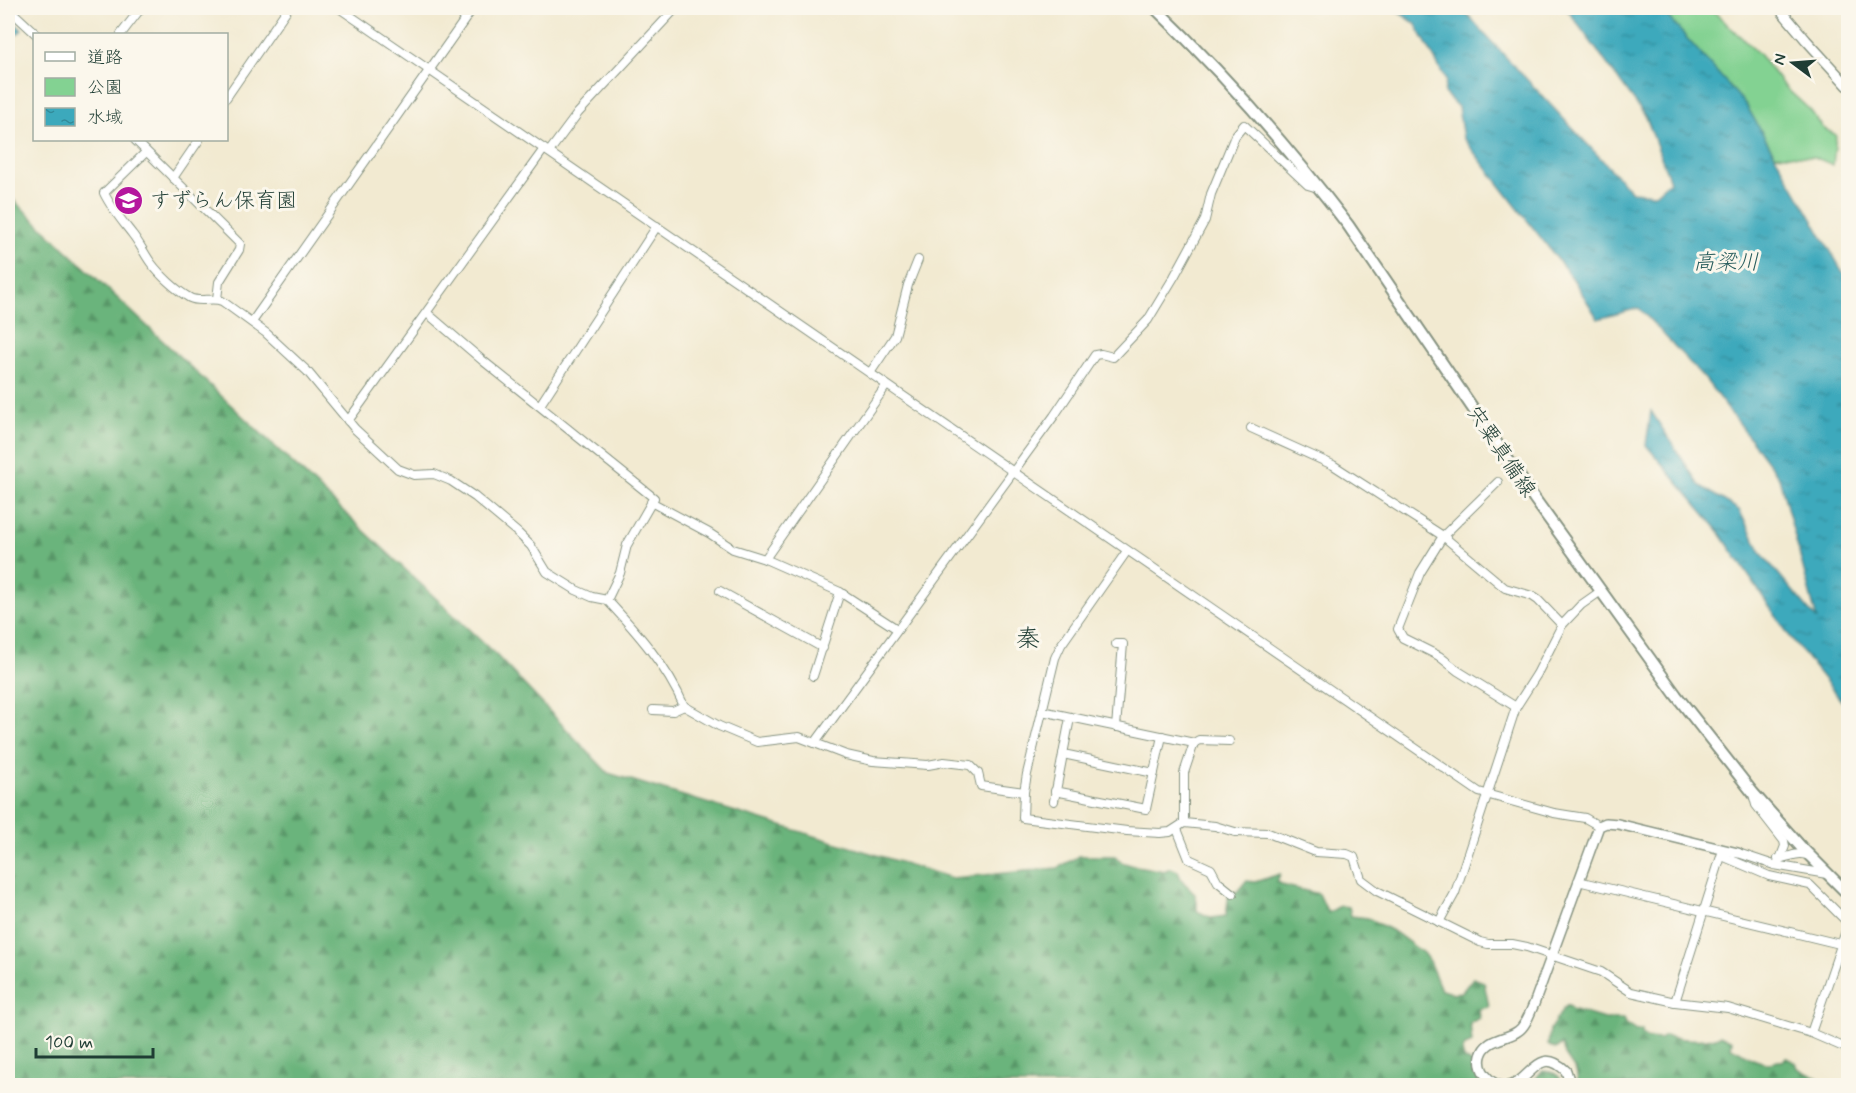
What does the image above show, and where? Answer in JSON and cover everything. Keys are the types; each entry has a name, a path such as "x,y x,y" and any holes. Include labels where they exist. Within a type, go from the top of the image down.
{"main road":[{"name":"宍粟真備線","path":"1155,8 1205,56 1274,131 1320,189 1348,225 1527,488 1676,695 1753,793 1804,853 1848,894"}],"street":[{"path":"122,33 141,8"},
{"path":"228,95 288,8"},
{"path":"339,8 1479,792 1554,813 1585,818 1599,825 1618,824 1722,853 1768,876 1810,885 1848,924 1844,945 1811,1033"},
{"path":"252,322 473,8"},
{"path":"348,421 547,150 578,113 676,8"},
{"path":"1779,8 1848,86"},
{"path":"9,9 35,33"},
{"path":"815,743 1054,416 1095,355 1113,357 1148,320 1198,232 1235,136 1244,125 1308,185 1320,189"},
{"path":"136,141 240,244 239,250 219,282 217,299"},
{"path":"173,178 198,141"},
{"path":"146,152 104,192 151,263 191,298 217,299 252,322 319,383 348,421 398,469 414,475 434,474 451,481 475,497 518,533 531,546 547,573 576,590 607,600 652,653 672,682 684,706 719,726 757,742 799,737 846,755 873,761 928,765 944,762 970,765 978,773 981,786 1024,792"},
{"path":"540,405 657,226"},
{"path":"870,373 896,336 908,285 918,260"},
{"path":"427,314 654,498 627,545 620,573 607,600"},
{"path":"765,559 886,386"},
{"path":"1251,428 1334,465 1443,536 1504,588 1538,600 1562,624"},
{"path":"1498,482 1443,536 1420,573 1398,629 1403,638 1439,656 1458,671 1516,707"},
{"path":"651,502 709,533 733,549 765,559 840,592 897,629"},
{"path":"1127,551 1061,645 1055,658 1024,792 1023,818 1160,833 1180,826 1215,826 1235,832 1268,833 1316,852 1347,854 1354,857 1361,879 1368,885 1480,942 1512,944 1551,955 1600,972 1631,992 1675,1002 1728,1008 1811,1033 1848,1049"},
{"path":"720,591 823,648"},
{"path":"1439,922 1455,893 1516,707 1537,674 1562,624 1581,605 1601,591"},
{"path":"813,676 840,592"},
{"path":"1116,644 1123,644 1116,727"},
{"path":"653,710 673,711 684,706"},
{"path":"1042,711 1194,743"},
{"path":"1054,801 1070,718"},
{"path":"1055,791 1146,809 1162,736"},
{"path":"1229,741 1199,740 1194,743 1184,772 1180,826 1189,859 1210,869 1218,882 1233,894"},
{"path":"1063,754 1154,773"},
{"path":"1753,793 1756,805 1784,841 1785,846 1780,859"},
{"path":"1571,1086 1562,1066 1551,1062 1542,1062 1512,1085 1496,1083 1489,1079 1483,1073 1480,1064 1486,1047 1493,1041 1517,1033 1523,1027 1599,825"},
{"path":"1722,853 1780,859 1804,853"},
{"path":"1675,1002 1722,853"},
{"path":"1738,853 1786,867 1827,874"},
{"path":"1786,867 1793,866 1804,853"},
{"path":"1578,881 1844,945"}],"green space":[{"path":"1660,8 1710,8 1759,54 1783,85 1811,111 1823,128 1836,135 1833,165 1814,157 1774,154 1746,105"},
{"path":"8,195 497,656 608,773 952,878 1058,868 1079,856 1115,856 1121,862 1131,865 1164,871 1171,868 1178,871 1183,882 1196,896 1197,911 1212,918 1226,916 1229,892 1237,892 1246,881 1255,882 1280,874 1277,882 1319,894 1328,913 1340,906 1349,907 1351,916 1368,918 1396,933 1423,953 1429,961 1441,990 1453,993 1462,992 1473,978 1484,982 1489,1007 1479,1009 1480,1018 1470,1023 1472,1043 1465,1046 1462,1052 1464,1059 1472,1063 1479,1081 1478,1085 8,1085"},
{"path":"1568,1005 1571,1009 1604,1019 1624,1019 1627,1025 1636,1031 1642,1030 1642,1034 1647,1038 1660,1039 1664,1036 1700,1040 1720,1035 1732,1041 1731,1047 1754,1059 1769,1063 1783,1061 1786,1057 1795,1063 1797,1068 1823,1081 1842,1085 1579,1085 1576,1071 1565,1055 1562,1044 1555,1049 1548,1045 1550,1029"},
{"path":"1542,1071 1556,1074 1562,1085 1534,1085"}],"water":[{"name":"高梁川","path":"1392,8 1462,8 1632,192 1655,194 1670,181 1646,117 1566,8 1660,8 1746,105 1848,281 1848,709 1788,634 1718,530 1646,445 1651,411 1699,485 1739,510 1762,554 1817,620 1779,477 1705,379 1639,308 1598,319 1573,279 1463,138 1458,107 1444,93 1446,80 1415,23"},
{"path":"8,16 22,30 8,41"}],"place":[{"name":"すずらん保育園","path":"129,200"}],"district":[{"name":"秦","path":"1028,638"}]}
